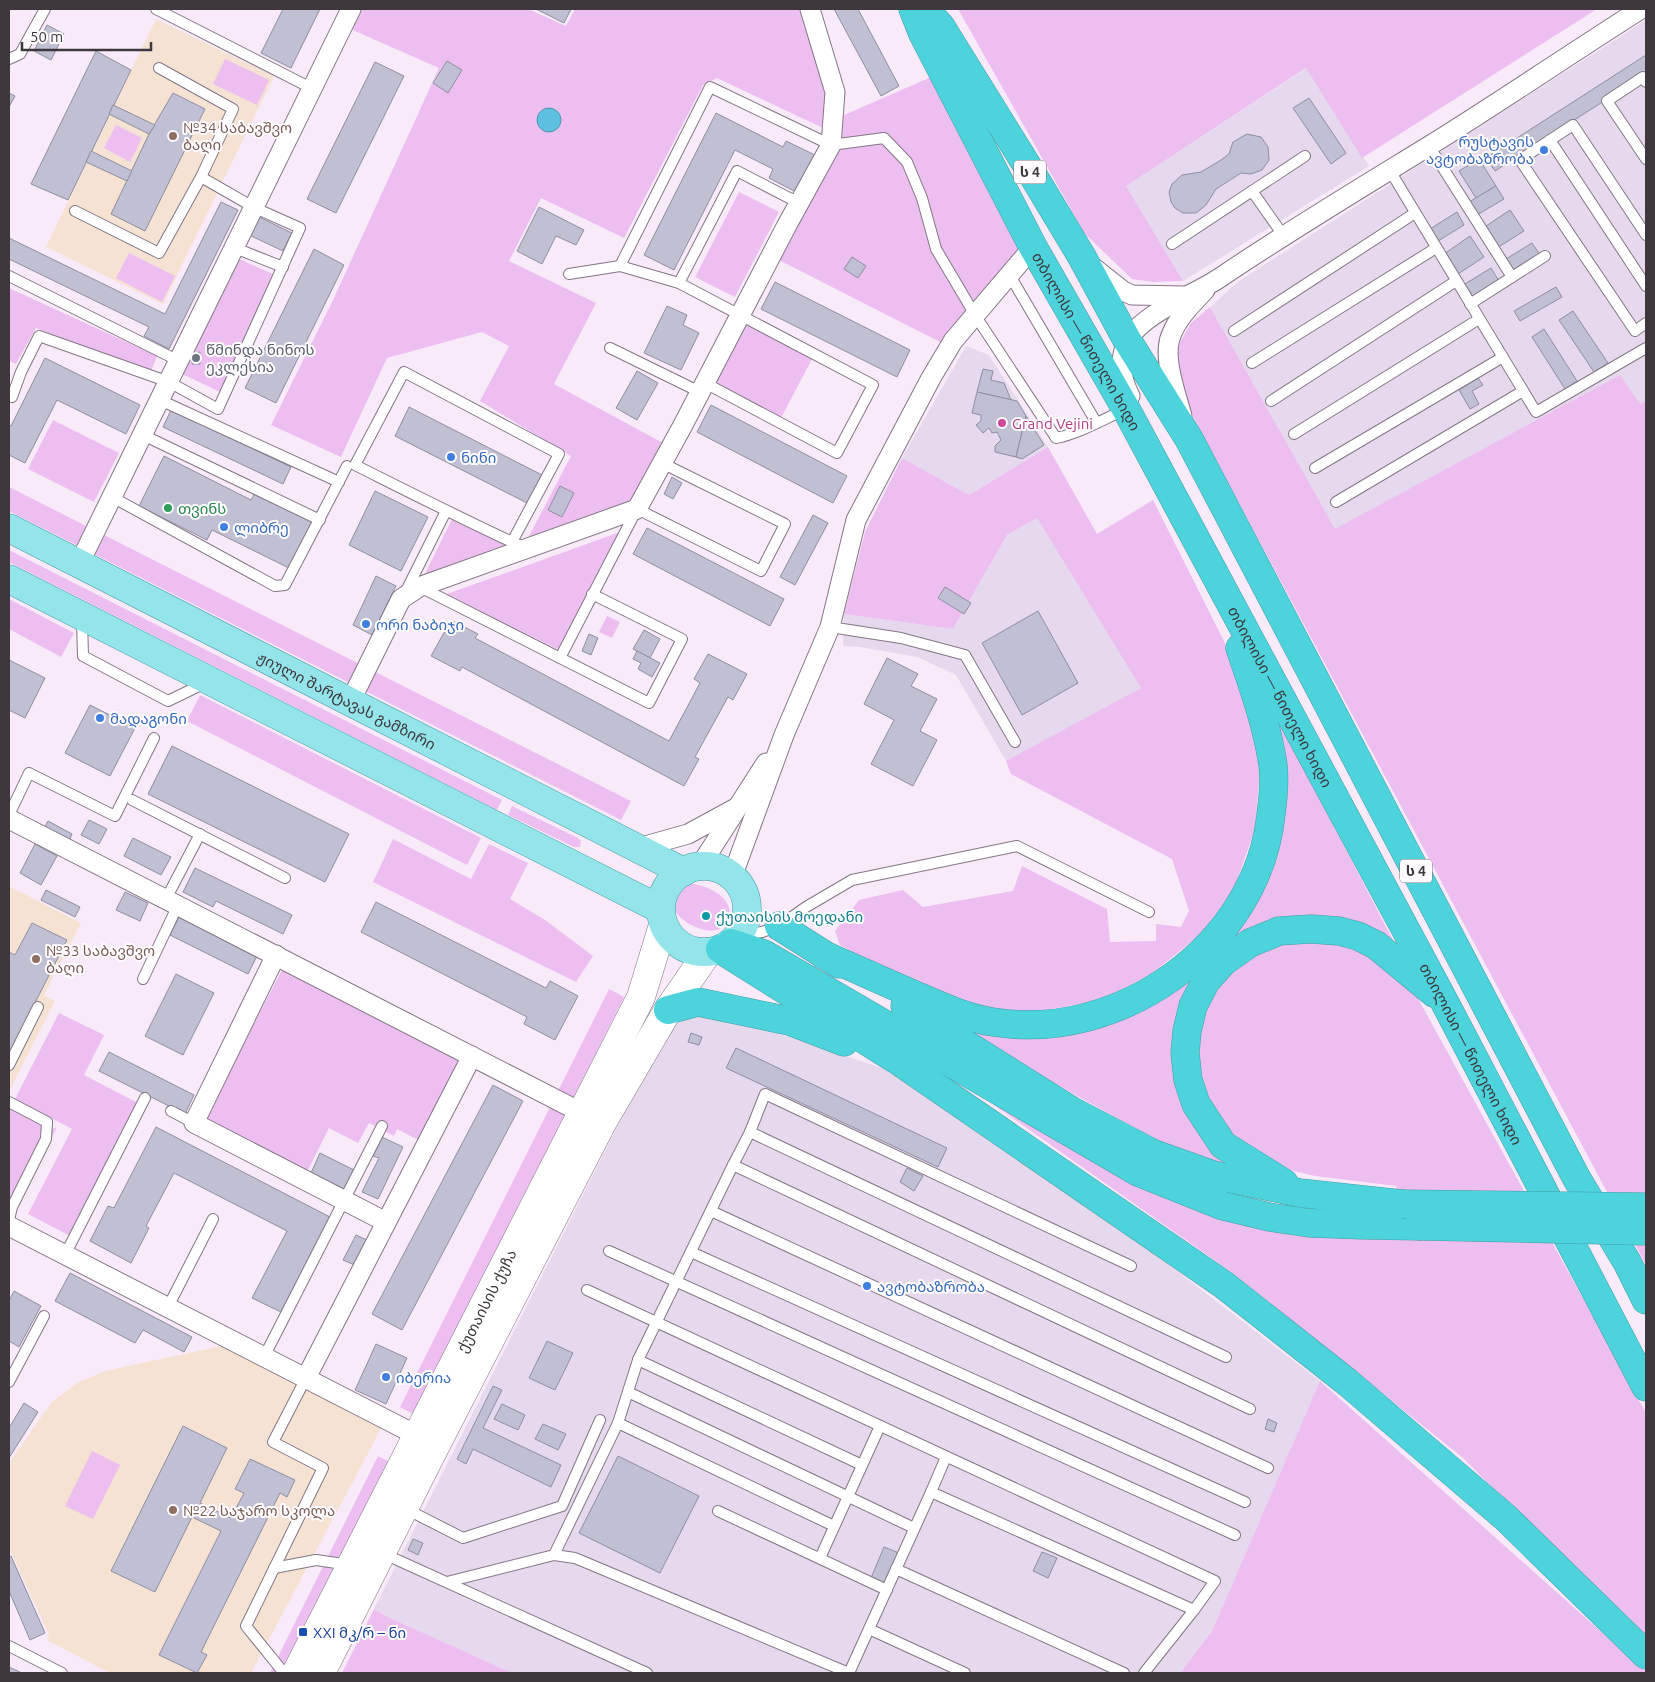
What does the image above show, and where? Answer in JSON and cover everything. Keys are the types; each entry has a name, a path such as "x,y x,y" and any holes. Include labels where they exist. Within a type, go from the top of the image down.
{"highway":[{"name":"თბილისი — წითელი ხიდი","path":"913,9 926,41 1033,247 1158,468 1444,1001 1646,1387"},
{"name":"ს 4","path":"925,9 941,27 1082,257 1128,340 1189,439 1577,1179 1627,1262 1646,1300"},
{"path":"824,955 958,1014 994,1022 1040,1024 1073,1020 1112,1010 1143,995 1176,974 1206,948 1228,924 1255,877 1266,846 1272,813 1273,776 1273,766 1256,695 1216,576"},
{"path":"779,926 1072,1111 1154,1154 1213,1175 1300,1194 1402,1204 1646,1207"},
{"path":"1300,1194 1223,1144 1196,1104 1188,1080 1185,1053 1187,1031 1193,1006 1206,981 1223,962 1250,943 1279,931 1312,929 1339,931 1358,936 1376,946 1444,1001"},
{"path":"724,945 900,1062 1224,1285 1347,1382 1506,1518 1646,1655"},
{"path":"724,945 764,954 1138,1172 1223,1206 1269,1217 1363,1226 1646,1231"},
{"path":"668,1010 698,1002 789,1021 900,1062"}],"main road":[{"name":"ჟიული შარტავას გამზირი","path":"9,528 638,848 692,869"},
{"path":"9,580 210,681 662,917"},
{"path":"717,868 732,877 740,885 745,895 747,907 745,922 724,945 690,950 681,946 674,941 662,917 662,897 666,886 674,877 692,869 717,868"},
{"path":"747,907 779,926"}],"street":[{"path":"80,564 351,9"},
{"path":"350,702 401,599 419,587 519,545 637,509 831,145 835,92 810,9"},
{"path":"1158,468 1145,426 1123,382 1120,369 1128,340 1143,323 1184,296 1211,284 1283,235 1429,146 1641,9"},
{"path":"732,877 784,735 830,627 856,520 931,378 953,341 1033,247"},
{"path":"1082,257 1123,292 1132,295 1184,296"},
{"path":"1189,439 1177,397 1168,348 1171,334 1180,318 1211,284"},
{"path":"692,869 736,809 784,735"},
{"path":"638,848 688,834 736,809"},
{"path":"9,819 592,1118"},
{"name":"ქუთაისის ქუჩა","path":"296,1673 351,1566 427,1440 592,1118 641,996 662,917"},
{"name":"ქუთაისის ქუჩა","path":"592,1118 668,1010 724,945"},
{"path":"276,955 194,1123 386,1222"},
{"path":"306,1378 472,1056"},
{"path":"9,1226 427,1440"},
{"name":"ქუთაისის ქუჩა","path":"321,1673 404,1508 427,1440"}],"lane":[{"path":"9,59 20,54 45,9"},
{"path":"156,9 313,89"},
{"path":"75,211 159,253 201,177 233,109 158,68"},
{"path":"1646,82 1643,77 1607,100 1646,159"},
{"path":"620,266 710,87 831,145 884,138 907,162 922,198 936,249 974,316 1056,438 1074,434 1126,409"},
{"path":"1646,235 1573,125 1520,160 1635,331 1646,323"},
{"path":"1550,140 1646,286"},
{"path":"1429,146 1512,277"},
{"path":"1172,244 1305,156"},
{"path":"1389,170 1536,412 1646,348"},
{"path":"679,283 737,171 800,203"},
{"path":"9,396 12,397 21,372 39,336 169,382 218,410 300,228 255,208 201,177"},
{"path":"1252,190 1283,235"},
{"path":"1234,331 1415,213"},
{"path":"235,248 283,267"},
{"path":"1252,363 1436,248"},
{"path":"1470,304 1546,256"},
{"path":"569,274 620,266 679,283 873,385 837,453 702,388 610,348"},
{"path":"1009,274 1096,422"},
{"path":"9,276 179,362"},
{"path":"1270,401 1456,281"},
{"path":"1294,434 1479,319"},
{"path":"1315,468 1502,358"},
{"path":"404,372 559,454 519,545 446,511 355,465 404,372"},
{"path":"1336,502 1523,391"},
{"path":"160,400 339,482"},
{"path":"143,435 320,520"},
{"path":"560,658 637,509 761,571 784,524 662,463"},
{"path":"112,497 275,586 285,585 347,466"},
{"path":"401,599 446,511"},
{"path":"419,587 649,703 682,639 592,594"},
{"path":"82,616 83,656 168,701 210,681"},
{"path":"830,627 901,638 964,655 1015,742"},
{"path":"9,814 28,773 115,816 154,738"},
{"path":"132,800 285,878"},
{"path":"143,979 200,834"},
{"path":"724,945 779,926 806,907 852,880 1017,846 1148,912"},
{"path":"9,1065 38,1007"},
{"path":"554,1555 618,1423 638,1360 750,1132 765,1094 1131,1266"},
{"path":"66,1255 145,1098"},
{"path":"9,1102 47,1122 46,1139 12,1207 9,1220"},
{"path":"170,1111 194,1123"},
{"path":"264,1356 382,1126"},
{"path":"750,1132 1226,1357"},
{"path":"734,1165 1250,1409"},
{"path":"711,1211 1268,1468"},
{"path":"168,1307 213,1219"},
{"path":"609,1251 1235,1535"},
{"path":"691,1252 1245,1502"},
{"path":"588,1290 1215,1581 1144,1673"},
{"path":"9,1382 44,1316"},
{"path":"638,1360 862,1465"},
{"path":"284,1673 246,1626 323,1468 273,1442 306,1378"},
{"path":"628,1392 914,1528"},
{"path":"404,1508 463,1538 562,1506 600,1420"},
{"path":"618,1423 834,1526"},
{"path":"820,1558 880,1426"},
{"path":"447,1582 554,1555 575,1558 849,1673 946,1456"},
{"path":"931,1492 1194,1610"},
{"path":"718,1511 887,1590"},
{"path":"382,1553 647,1673"},
{"path":"274,1568 316,1560 351,1566"},
{"path":"896,1569 1124,1673"},
{"path":"869,1629 965,1673"},
{"path":"9,1646 62,1673"}],"shaded area":[{"path":"358,9 528,9 566,26 575,9 815,9 842,116 931,77 1020,250 942,343 773,257 841,117 821,127 717,78 703,85 624,238 541,198 509,261 596,303 554,384 663,443 628,508 542,541 529,536 571,456 480,401 509,346 482,332 387,358 341,457 271,425 334,298 439,68 348,28"},
{"path":"958,9 1597,9 1362,158 1306,68 1126,186 1183,281 1153,282 1132,279 1085,234"},
{"name":"№34 საბავშვო ბაღი","path":"156,19 274,76 163,304 46,247"},
{"name":"რუსტავის ავტობაზრობა","path":"1646,20 1646,401 1640,405 1620,375 1335,530 1210,307 1239,281"},
{"path":"225,59 269,80 257,105 213,84"},
{"path":"1307,68 1369,166 1183,281 1125,186"},
{"path":"116,125 142,138 130,162 104,148"},
{"path":"739,192 779,212 735,297 695,277"},
{"path":"129,253 175,276 162,302 116,278"},
{"path":"235,257 275,275 220,392 180,373"},
{"path":"9,288 157,356 150,374 36,328 16,364 9,361"},
{"path":"1210,307 1335,529 1620,375 1640,404 1646,401 1646,1265 1183,398 1175,351 1191,323"},
{"path":"746,325 812,359 781,418 715,383"},
{"path":"966,346 989,355 1048,447 969,495 902,458"},
{"path":"53,420 119,453 94,502 28,469"},
{"path":"1048,447 1097,534 1153,500 1240,673 1260,768 1255,829 1234,889 1201,934 1151,974 1102,1000 1035,1012 973,1007 912,984 840,945 835,931 859,900 903,890 923,907 1013,891 1022,866 1107,909 1110,942 1156,941 1156,924 1181,927 1189,911 1172,859 1011,774 1006,761 1141,688 1037,518 1007,535 953,629 844,614 865,532 902,458 969,495"},
{"path":"9,487 631,801 621,820 9,511"},
{"path":"1037,518 1142,688 1006,761 956,675 917,657 860,647 843,646 844,614 953,629 1007,535"},
{"path":"452,519 514,548 422,580"},
{"path":"620,532 559,650 447,594"},
{"path":"9,550 502,800 497,810 9,562"},
{"path":"9,599 74,633 61,657 9,629"},
{"path":"607,616 620,622 612,638 599,632"},
{"path":"200,695 481,838 467,865 187,721"},
{"path":"1274,711 1397,948 1290,919 1249,929 1219,948 1185,990 1173,1031 1246,1171 1182,1154 949,1025 1106,1022 1244,910"},
{"path":"512,806 578,838 581,841 580,847 574,847 508,815"},
{"path":"393,839 471,879 489,844 528,863 510,899 545,920 593,956 576,982 373,882"},
{"path":"683,883 706,887 720,895 729,907 730,916 726,925 714,930 703,930 682,919 675,911 672,901 674,892"},
{"name":"№33 საბავშვო ბაღი","path":"9,886 81,923 44,995 55,1001 9,1092"},
{"path":"1298,936 1346,940 1410,984 1646,1413 1646,1642 1463,1458 1234,1274 960,1081 1131,1177 1414,1233 1396,1186 1315,1176 1281,1168 1249,1154 1209,1106 1192,1042 1207,1007 1227,976 1253,953"},
{"path":"283,968 464,1062 422,1142 397,1129 394,1136 369,1123 358,1143 329,1128 307,1172 205,1119"},
{"path":"609,989 624,997 415,1415 400,1407"},
{"name":"ავტობაზრობა","path":"675,1012 726,1016 882,1068 1073,1191 1320,1381 1212,1631 1180,1673 512,1673 374,1609"},
{"path":"59,1013 104,1035 84,1075 138,1103 70,1236 28,1214 72,1129 15,1099"},
{"path":"9,1105 56,1129 11,1219 9,1218"},
{"name":"№22 საჯარო სკოლა","path":"222,1346 383,1425 251,1673 110,1673 47,1640 49,1635 9,1548 9,1471 11,1460 51,1403 77,1383 105,1371"},
{"path":"1320,1381 1646,1673 1180,1673 1212,1631"},
{"path":"92,1451 120,1465 93,1519 65,1506"},
{"path":"378,1456 390,1462 285,1673 270,1673"},
{"path":"374,1609 388,1617 512,1673 342,1673"}],"water":[{"path":"549,108 558,111 561,120 558,129 549,132 540,129 537,120 540,111"}],"building":[{"path":"283,9 320,9 291,68 261,53"},
{"path":"536,9 571,9 564,23"},
{"path":"834,9 858,9 899,86 881,96"},
{"path":"47,25 64,34 51,60 34,51"},
{"path":"96,51 131,70 68,200 31,184"},
{"path":"1646,55 1646,74 1495,171 1486,158"},
{"path":"447,61 462,70 448,93 433,83"},
{"path":"375,62 404,76 336,213 307,199"},
{"path":"9,93 15,96 9,107"},
{"path":"173,93 205,109 145,231 111,214 149,134"},
{"path":"1309,98 1346,153 1331,164 1293,108"},
{"path":"113,105 155,125 149,134 109,114"},
{"path":"716,113 783,147 786,141 815,155 796,192 769,178 773,169 735,150 674,270 644,255"},
{"path":"1247,134 1261,137 1268,147 1269,160 1262,170 1251,174 1241,173 1216,189 1206,205 1196,213 1183,213 1175,208 1171,202 1169,192 1172,184 1182,175 1201,172 1221,160 1229,154 1233,142"},
{"path":"91,151 132,171 127,181 86,162"},
{"path":"1479,159 1496,186 1476,198 1459,171"},
{"path":"1496,186 1504,199 1477,215 1469,202"},
{"path":"221,202 238,210 169,349 144,336 149,327 9,259 9,238 165,314"},
{"path":"539,207 584,230 576,245 556,236 542,264 517,251"},
{"path":"1510,210 1524,231 1497,248 1483,228"},
{"path":"1457,212 1464,225 1438,241 1430,229"},
{"path":"255,215 292,233 283,251 247,234"},
{"path":"1470,236 1484,257 1458,274 1444,254"},
{"path":"1532,243 1540,255 1514,272 1506,259"},
{"path":"314,249 344,265 276,403 245,388"},
{"path":"852,257 866,266 858,278 844,269"},
{"path":"1491,268 1499,281 1473,297 1465,284"},
{"path":"775,282 910,350 897,377 761,309"},
{"path":"1556,287 1562,297 1520,321 1514,311"},
{"path":"667,306 687,315 683,325 699,333 681,370 644,353"},
{"path":"1573,311 1608,363 1594,372 1559,320"},
{"path":"1544,329 1577,381 1565,389 1532,337"},
{"name":"წმინდა ნინოს ეკლესია","path":"200,352 200,364 192,364 192,353"},
{"path":"45,358 140,405 126,434 57,400 25,463 9,455 9,425 11,426"},
{"path":"983,369 993,371 991,380 1004,383 1011,400 977,392"},
{"path":"637,371 658,383 637,420 616,408"},
{"path":"1478,378 1483,385 1472,391 1479,404 1470,409 1459,390"},
{"name":"Grand Vejini","path":"977,392 1017,401 1026,416 1016,457 995,452 995,446 1001,440 997,432 992,433 989,428 983,433 976,425 981,421 981,415 972,413"},
{"path":"711,405 847,476 833,503 697,432"},
{"path":"409,407 542,475 527,503 395,436"},
{"path":"171,410 291,467 283,484 163,427"},
{"path":"1026,416 1044,445 1022,459 1016,457"},
{"path":"164,456 251,500 256,491 317,521 293,570 212,530 207,540 139,506"},
{"path":"672,477 682,483 673,499 664,494"},
{"path":"560,486 574,493 562,517 548,510"},
{"path":"375,491 428,517 401,571 349,545"},
{"path":"813,515 828,523 795,585 780,577"},
{"path":"647,528 784,599 770,626 633,554"},
{"path":"376,576 396,586 372,635 353,625"},
{"path":"945,587 971,603 964,614 938,598"},
{"path":"1038,611 1078,683 1022,715 982,643"},
{"path":"451,620 478,634 475,638 669,741 700,683 694,679 708,654 747,674 733,700 728,697 695,757 699,759 684,786 462,667 460,671 431,656"},
{"path":"644,630 660,639 650,658 633,649"},
{"path":"589,634 598,638 591,655 582,651"},
{"path":"637,651 660,663 652,677 638,669 641,663 633,659"},
{"path":"887,658 918,674 911,686 937,699 920,731 937,740 913,786 871,764 894,720 864,704"},
{"path":"9,660 45,678 25,718 9,710"},
{"path":"90,705 135,728 110,776 65,753"},
{"path":"172,746 349,834 325,882 148,794"},
{"path":"89,820 107,829 99,844 81,835"},
{"path":"48,821 72,834 69,841 44,828"},
{"path":"133,838 171,857 161,875 124,856"},
{"path":"35,844 57,856 41,885 20,873"},
{"path":"195,868 292,915 283,934 216,901 213,907 183,892"},
{"path":"46,890 80,907 75,917 41,900"},
{"path":"125,892 148,903 140,921 116,910"},
{"path":"376,902 546,988 550,981 578,996 555,1040 524,1024 527,1017 361,932"},
{"path":"179,917 257,956 248,974 170,935"},
{"path":"32,923 67,940 9,1054 9,952 15,955"},
{"path":"176,974 214,993 183,1055 145,1036"},
{"path":"691,1033 702,1037 699,1045 688,1042"},
{"path":"736,1048 947,1148 938,1167 726,1068"},
{"path":"109,1052 194,1095 185,1114 99,1071"},
{"path":"493,1085 523,1101 402,1330 372,1314"},
{"path":"156,1127 330,1217 281,1312 252,1298 287,1231 174,1173 146,1226 149,1228 131,1263 90,1241 108,1206 114,1208"},
{"path":"382,1137 403,1147 378,1199 362,1192 379,1158 373,1156"},
{"path":"320,1153 356,1171 346,1190 311,1173"},
{"path":"907,1168 923,1176 914,1191 900,1182"},
{"path":"356,1235 369,1241 357,1266 343,1260"},
{"path":"70,1273 192,1337 184,1352 143,1330 135,1343 55,1301"},
{"path":"14,1291 41,1306 19,1347 9,1341 9,1301"},
{"path":"547,1341 573,1353 555,1390 529,1378"},
{"path":"376,1344 407,1358 386,1404 355,1390"},
{"path":"493,1386 502,1390 483,1428 561,1465 551,1487 473,1449 466,1464 457,1459"},
{"path":"24,1403 38,1412 9,1458 9,1428"},
{"path":"502,1404 525,1415 518,1430 494,1419"},
{"path":"1268,1419 1277,1423 1274,1432 1265,1429"},
{"path":"543,1424 566,1434 558,1450 535,1439"},
{"path":"183,1426 227,1448 200,1503 231,1518 244,1493 235,1489 250,1459 295,1480 287,1497 280,1493 201,1652 207,1655 197,1673 159,1655 221,1531 192,1517 155,1592 111,1571"},
{"path":"618,1456 699,1496 660,1573 579,1533"},
{"path":"413,1539 423,1543 418,1555 408,1550"},
{"path":"884,1547 899,1553 886,1584 871,1578"},
{"path":"1042,1552 1057,1558 1048,1578 1033,1571"},
{"path":"11,1556 45,1633 30,1640 9,1591 9,1557"},
{"path":"9,1667 22,1673 9,1673"}],"place":[{"name":"№34 საბავშვო ბაღი","path":"173,136"},
{"name":"რუსტავის ავტობაზრობა","path":"1544,150"},
{"name":"წმინდა ნინოს ეკლესია","path":"196,358"},
{"name":"Grand Vejini","path":"1002,423"},
{"name":"ნინი","path":"451,457"},
{"name":"თვინს","path":"168,508"},
{"name":"ლიბრე","path":"224,527"},
{"name":"ორი ნაბიჯი","path":"366,624"},
{"name":"მადაგონი","path":"100,718"},
{"name":"ქუთაისის მოედანი","path":"706,916"},
{"name":"№33 საბავშვო ბაღი","path":"36,959"},
{"name":"ავტობაზრობა","path":"867,1286"},
{"name":"იბერია","path":"386,1377"},
{"name":"№22 საჯარო სკოლა","path":"173,1510"},
{"name":"XXI მკ/რ – ნი","path":"303,1632"}]}
